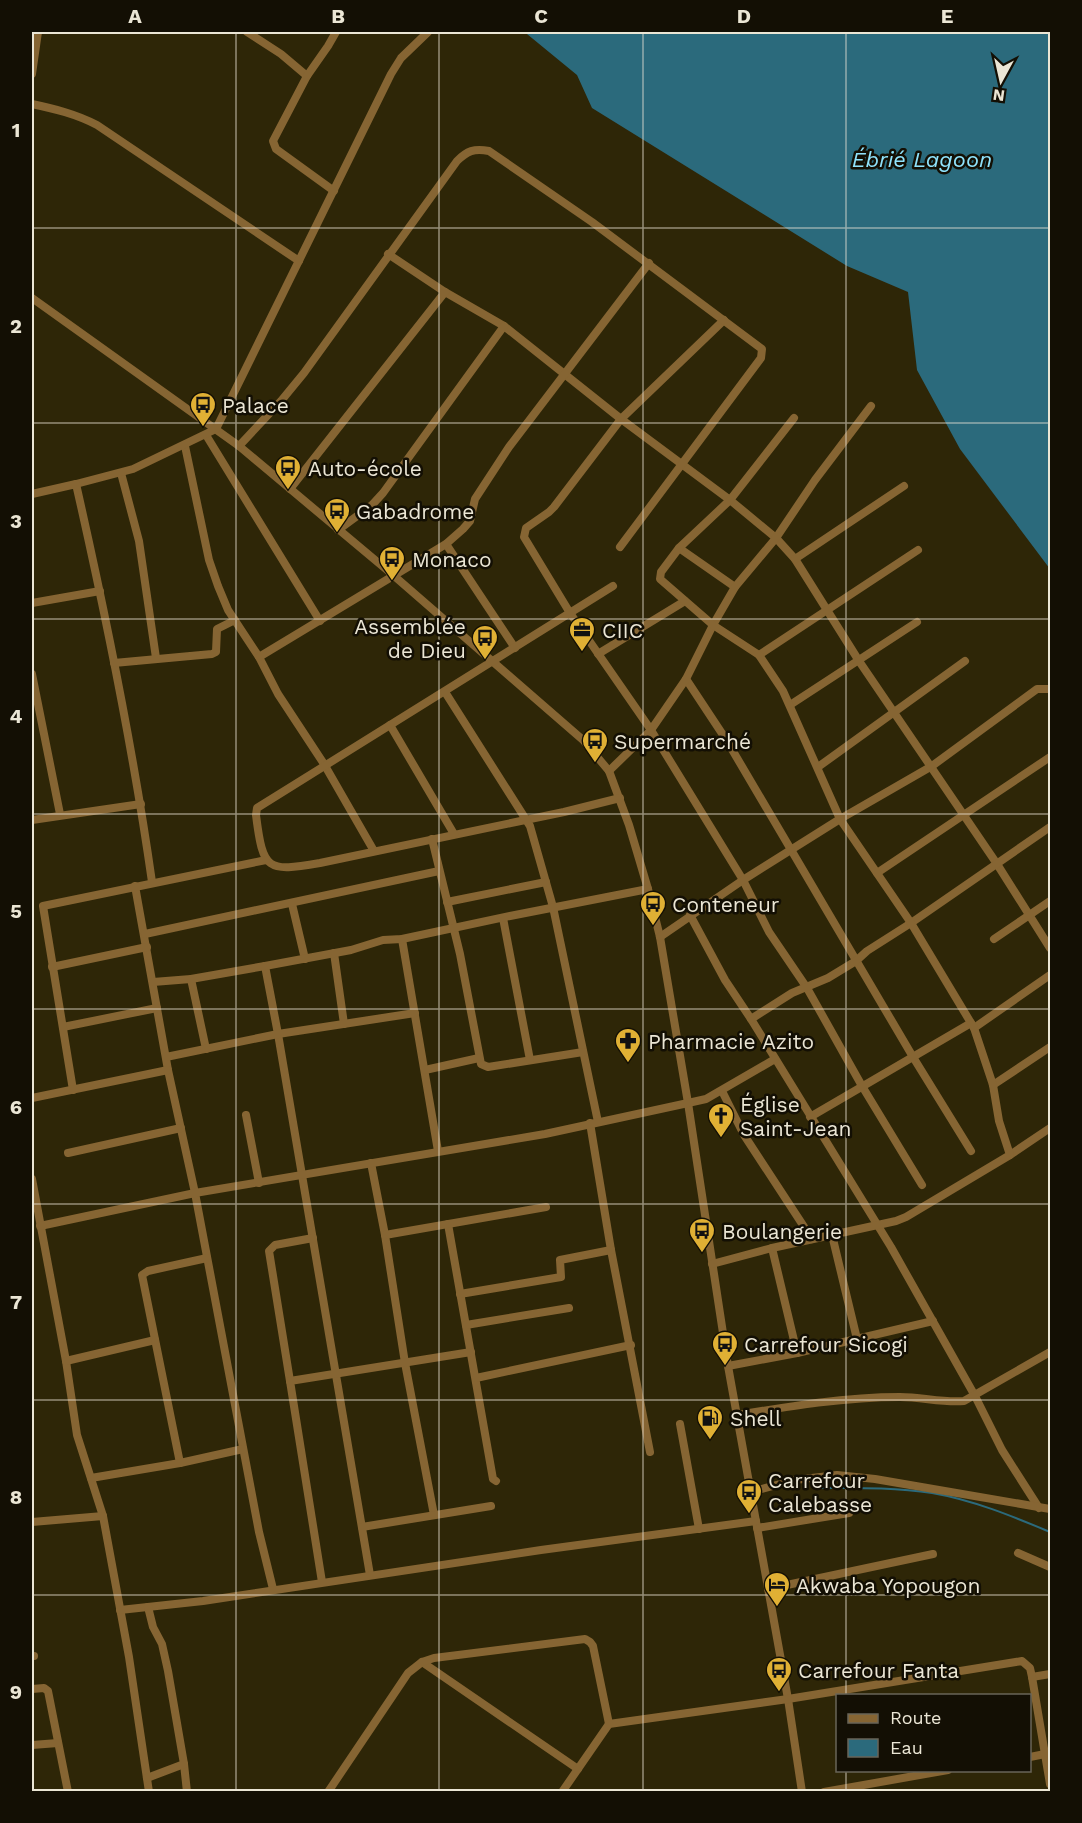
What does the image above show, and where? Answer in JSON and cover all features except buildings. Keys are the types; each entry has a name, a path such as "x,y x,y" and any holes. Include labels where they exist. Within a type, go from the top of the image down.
{"street":[{"path":"32,74 38,32"},
{"path":"247,32 281,54 307,76"},
{"path":"334,191 280,153 273,141 307,76 336,32"},
{"path":"32,494 121,473 184,446 216,429 390,74 401,58 428,32"},
{"path":"32,104 60,110 97,125 299,261"},
{"path":"239,446 282,401 304,373 457,161 466,152 478,148 489,151 649,263 762,349 761,358 620,547"},
{"path":"388,254 445,292 504,326 776,538 795,559 826,611 932,766 1050,948"},
{"path":"259,657 446,544 463,530 470,521 475,500 482,487 509,447 649,263"},
{"path":"290,489 445,292"},
{"path":"32,298 239,446 393,575 583,740 609,771 620,798 648,889 660,937 728,1366 788,1699 802,1791"},
{"path":"724,320 621,419 554,507 542,518 529,525 523,533 570,613 651,730 743,880 769,932 807,988 862,1086 922,1185"},
{"path":"338,530 372,505 383,493 504,326"},
{"path":"609,771 651,730 686,679 713,624 735,587 776,538 819,474 871,406"},
{"path":"794,418 730,500 680,548 659,576 713,624 759,655 790,705 800,734 818,767 840,819 911,923 973,1025 993,1085 999,1121 1010,1155"},
{"path":"206,435 320,621"},
{"path":"184,446 209,561 218,586 278,694 324,764 374,851"},
{"path":"121,473 139,541 156,658"},
{"path":"76,484 100,591 141,804 152,882"},
{"path":"795,559 904,486"},
{"path":"446,544 515,648"},
{"path":"680,548 735,587"},
{"path":"759,655 918,549"},
{"path":"613,586 445,692 324,764 257,808 257,824 266,860 271,866 293,868 564,812 620,798"},
{"path":"32,603 100,591"},
{"path":"598,654 685,601"},
{"path":"114,663 212,654 216,652 217,629 235,620"},
{"path":"790,705 917,622"},
{"path":"818,767 965,661"},
{"path":"32,674 60,814"},
{"path":"686,679 727,741 971,1151"},
{"path":"660,937 790,850 932,766 1037,689 1050,689"},
{"path":"445,692 526,819 553,907 584,1052 611,1250 650,1452"},
{"path":"390,725 454,834"},
{"path":"877,873 1050,757"},
{"path":"32,820 60,814 141,804"},
{"path":"752,1019 792,993 807,988 856,961 867,951 1050,827"},
{"path":"432,839 460,954 481,1064 489,1067 584,1052"},
{"path":"73,1090 43,906 266,860"},
{"path":"145,934 439,871"},
{"path":"447,902 546,882"},
{"path":"135,886 168,1070 195,1193 259,1532 273,1589"},
{"path":"153,982 191,979 305,959 383,940 402,939 648,889"},
{"path":"994,939 1050,901"},
{"path":"292,904 305,959"},
{"path":"690,915 725,980 752,1019 877,1224 975,1396 1002,1450 1039,1508"},
{"path":"503,918 530,1060"},
{"path":"402,939 438,1152"},
{"path":"52,967 147,947"},
{"path":"334,953 344,1024"},
{"path":"265,966 370,1575"},
{"path":"810,1117 973,1025 1050,975"},
{"path":"191,979 206,1049"},
{"path":"63,1027 157,1008"},
{"path":"166,1057 278,1034 415,1013"},
{"path":"993,1085 1050,1047"},
{"path":"425,1070 480,1058"},
{"path":"40,1226 195,1193 545,1134 706,1099 775,1059"},
{"path":"32,1098 168,1070"},
{"path":"722,1091 744,1135 812,1239"},
{"path":"246,1115 259,1183"},
{"path":"68,1153 181,1128"},
{"path":"712,1263 906,1217 1010,1155 1050,1128"},
{"path":"371,1163 434,1515"},
{"path":"32,1179 66,1361 77,1435 103,1516 129,1657 149,1791"},
{"path":"385,1235 546,1207"},
{"path":"448,1224 493,1479 496,1480"},
{"path":"832,1235 857,1339"},
{"path":"312,1238 274,1245 270,1251 322,1582"},
{"path":"772,1248 797,1353"},
{"path":"460,1294 561,1277 560,1260 611,1250"},
{"path":"180,1463 142,1275 148,1270 207,1258"},
{"path":"466,1325 569,1308"},
{"path":"728,1366 797,1353 933,1321"},
{"path":"66,1361 155,1340"},
{"path":"476,1378 631,1346"},
{"path":"290,1381 471,1352"},
{"path":"738,1415 809,1402 898,1397 927,1398 949,1402 964,1401 1050,1352"},
{"path":"680,1424 699,1529"},
{"path":"91,1478 180,1463 243,1449"},
{"path":"750,1492 795,1480 837,1475 875,1479 1050,1509"},
{"path":"362,1527 491,1506"},
{"path":"120,1610 699,1529 756,1525 849,1513"},
{"path":"32,1522 103,1516"},
{"path":"1018,1553 1050,1567"},
{"path":"768,1589 933,1554"},
{"path":"148,1607 153,1627 162,1644 168,1671 187,1791"},
{"path":"328,1791 408,1673 422,1662 434,1658 585,1639 593,1646 609,1724 561,1791"},
{"path":"609,1724 788,1699 1022,1661 1030,1668 1050,1784"},
{"path":"422,1662 578,1769"},
{"path":"1032,1677 1049,1672"},
{"path":"32,1689 44,1688 48,1691 68,1791"},
{"path":"32,1745 58,1743"},
{"path":"1031,1757 1045,1754"},
{"path":"147,1778 184,1764"},
{"path":"824,1791 936,1772"}],"water":[{"name":"Ébrié Lagoon","path":"511,32 1050,32 1050,569 960,449 917,370 908,292 847,266 592,108 577,75 527,34"}],"waterway":[{"path":"816,1488 889,1489 932,1493 977,1504 1050,1532"}],"place":[{"name":"Palace","path":"203,428"},
{"name":"Auto-école","path":"288,491"},
{"name":"Gabadrome","path":"337,534"},
{"name":"Monaco","path":"392,582"},
{"name":"CIIC","path":"582,653"},
{"name":"Assemblée de Dieu","path":"485,661"},
{"name":"Supermarché","path":"595,764"},
{"name":"Conteneur","path":"653,927"},
{"name":"Pharmacie Azito","path":"628,1064"},
{"name":"Église Saint-Jean","path":"721,1139"},
{"name":"Boulangerie","path":"702,1254"},
{"name":"Carrefour Sicogi","path":"725,1367"},
{"name":"Shell","path":"710,1441"},
{"name":"Carrefour Calebasse","path":"749,1515"},
{"name":"Akwaba Yopougon","path":"777,1608"},
{"name":"Carrefour Fanta","path":"779,1693"}]}
